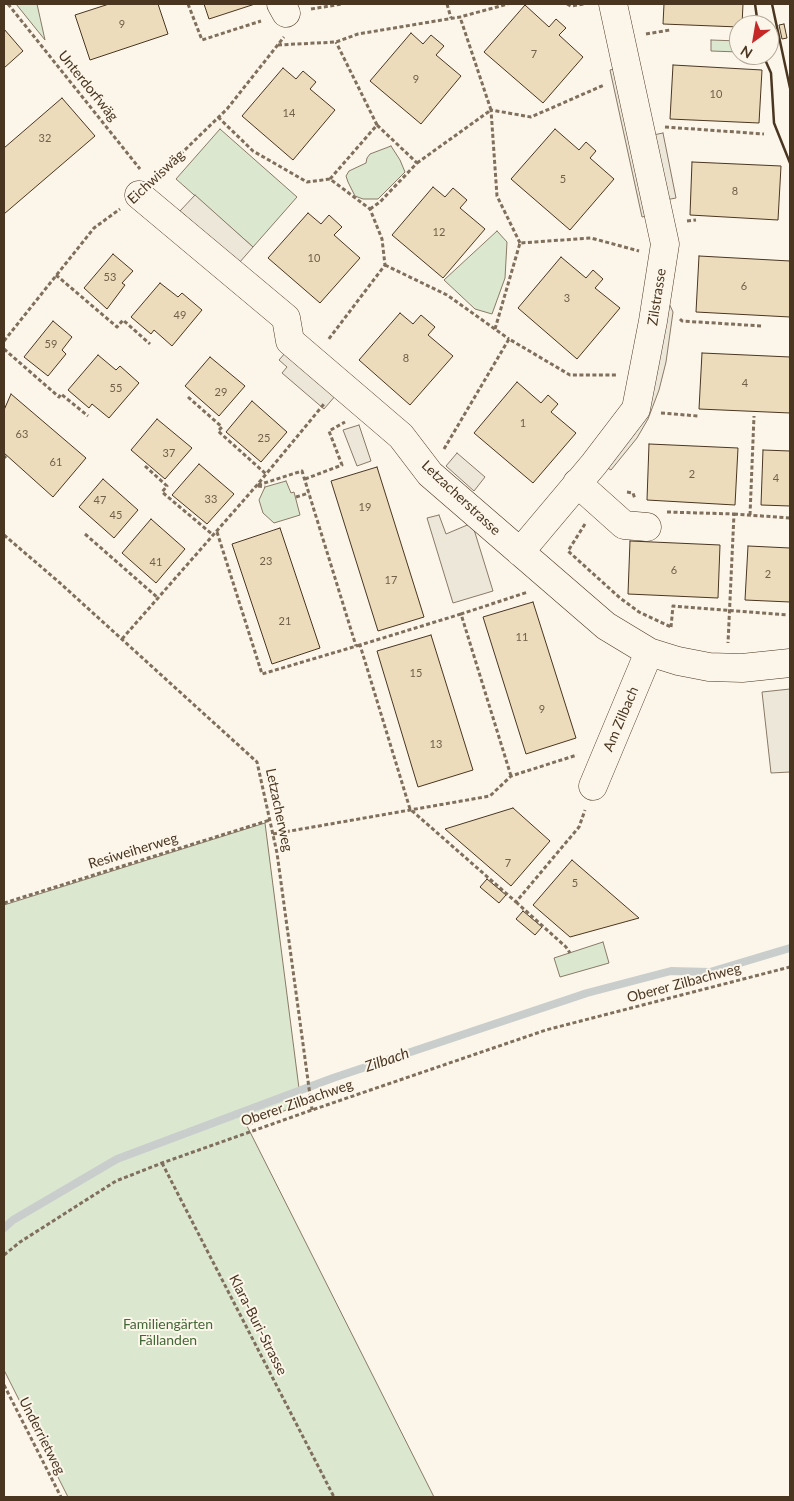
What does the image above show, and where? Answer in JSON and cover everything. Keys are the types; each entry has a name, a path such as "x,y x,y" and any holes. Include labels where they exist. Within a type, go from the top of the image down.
{"street":[{"name":"Zilstrasse","path":"520,552 636,409 658,292 665,244 613,4"},
{"name":"Letzacherstrasse","path":"145,189 286,318 290,341 401,436 430,474 606,626 649,652 678,662 709,667 742,668 790,662"},
{"path":"585,474 598,502 624,525 657,520"},
{"name":"Am Zilbach","path":"593,786 649,652"}],"path":[{"name":"Unterdorfwäg","path":"8,4 145,189"},
{"path":"188,4 202,40 283,8 342,4"},
{"path":"447,4 451,18"},
{"path":"278,45 336,42 358,34 460,17 508,4"},
{"path":"567,4 571,6 584,4"},
{"name":"Eichwiswäg","path":"4,341 94,228 145,189 218,117 286,35 283,8"},
{"path":"460,17 491,110 498,196 520,242 495,330"},
{"path":"336,42 377,124 417,164"},
{"path":"370,209 380,202 417,164 491,110 531,117 610,82 628,77"},
{"path":"218,117 254,151 307,182 330,179 377,124"},
{"path":"640,128 650,126 710,132 764,134"},
{"path":"326,342 385,265 382,239 370,209 330,179"},
{"path":"520,242 591,238 644,252"},
{"path":"385,265 447,295 495,330 570,375 625,375"},
{"path":"56,275 117,327 123,320 150,344"},
{"path":"658,292 666,294 682,321 762,326"},
{"path":"4,333 7,336"},
{"path":"430,474 509,339"},
{"path":"4,349 59,397 62,394 88,416"},
{"path":"122,639 258,485 341,384"},
{"path":"188,396 222,427 218,431 266,474"},
{"path":"304,479 342,465 330,431 369,409"},
{"path":"636,409 650,413 698,416"},
{"path":"750,515 754,416"},
{"path":"145,466 167,486 162,492 213,536"},
{"path":"258,485 302,471 410,809 570,952"},
{"path":"585,474 626,492 633,493 636,502"},
{"path":"258,485 265,487"},
{"path":"296,496 309,493"},
{"path":"598,502 568,551 620,598 639,612 671,627"},
{"path":"728,640 734,514"},
{"path":"657,520 734,514 790,518"},
{"path":"217,532 262,674 527,593"},
{"path":"85,534 158,598"},
{"name":"Letzacherweg","path":"4,535 60,582 256,762 277,853 312,1110"},
{"path":"672,632 674,606 788,614"},
{"path":"461,614 511,776"},
{"path":"273,834 490,796 511,776 578,754 604,760"},
{"path":"516,902 579,827 593,786"},
{"name":"Resiweiherweg","path":"4,903 270,820"},
{"name":"Oberer Zilbachweg","path":"4,1256 20,1242 116,1181 162,1163 546,1030 790,967"},
{"name":"Klara-Buri-Strasse","path":"162,1163 334,1497"},
{"name":"Underrietweg","path":"4,1386 60,1497"}],"green space":[{"path":"16,4 37,4 45,40"},
{"path":"711,40 729,41 729,52 711,51"},
{"path":"220,129 297,197 253,247 176,179"},
{"path":"391,146 405,172 378,199 363,199 355,196 346,176 349,171 366,163 370,154"},
{"path":"497,231 507,242 505,278 492,314 475,309 444,280"},
{"path":"286,481 291,493 294,492 300,515 274,523 263,513 259,500 265,487"},
{"name":"Familiengärten Fällanden","path":"265,823 301,1104 247,1126 434,1497 68,1497 4,1370 4,905"},
{"path":"603,942 609,963 560,977 554,958"}],"shaded area":[{"path":"618,68 650,215 642,217 610,70"},
{"path":"663,133 676,198 665,200 653,135"},
{"path":"195,195 253,247 239,263 180,211"},
{"path":"667,299 673,312 666,362 659,390 648,419 637,438 611,470 604,466"},
{"path":"286,352 336,395 324,409 282,373 287,367 279,360"},
{"path":"359,425 371,461 357,466 343,430"},
{"path":"457,453 485,477 474,491 446,466"},
{"path":"439,515 446,534 472,523 493,591 453,603 427,518"},
{"path":"790,689 790,772 771,773 762,692"}],"building":[{"path":"109,4 158,4 168,34 90,60 75,15"},
{"path":"204,4 255,4 209,19"},
{"path":"664,4 743,4 742,15 729,15 729,27 663,24"},
{"path":"525,5 549,27 556,19 566,28 559,35 583,57 543,103 484,52"},
{"path":"784,24 787,38 782,39 779,25"},
{"path":"4,29 23,51 4,68"},
{"path":"411,33 423,44 431,35 444,46 436,55 461,76 421,124 370,81"},
{"path":"673,65 762,70 759,123 670,119"},
{"path":"283,68 296,79 303,71 316,82 310,89 335,110 293,160 242,116"},
{"path":"62,98 95,136 4,214 4,148"},
{"path":"555,129 579,150 586,142 596,151 590,158 614,179 570,230 511,179"},
{"path":"692,162 781,166 778,220 690,215"},
{"path":"433,187 445,197 453,188 467,200 460,208 485,229 443,278 392,235"},
{"path":"308,213 321,224 329,215 342,227 334,235 360,258 320,303 268,258"},
{"path":"113,254 133,271 122,283 125,285 107,309 84,288"},
{"path":"699,256 790,261 790,317 696,312"},
{"path":"561,257 586,278 593,270 603,279 595,288 620,308 577,359 518,308"},
{"path":"160,283 178,297 182,293 202,310 172,346 154,330 151,334 131,317"},
{"path":"400,313 413,324 421,315 435,327 428,335 453,356 410,405 359,360"},
{"path":"53,321 72,337 62,350 66,354 48,376 24,357"},
{"path":"702,353 790,357 790,413 699,409"},
{"path":"98,355 116,370 120,366 139,383 109,418 92,404 89,408 68,390"},
{"path":"210,357 245,386 219,416 185,386"},
{"path":"517,382 541,403 548,395 558,404 551,412 576,433 533,483 474,433"},
{"path":"11,394 86,458 53,497 4,453 4,410"},
{"path":"252,401 287,432 261,462 226,432"},
{"path":"157,419 192,448 165,479 131,450"},
{"path":"649,444 738,448 735,505 647,500"},
{"path":"763,450 790,451 790,506 761,505"},
{"path":"199,464 234,494 207,524 172,495"},
{"path":"377,467 424,617 378,631 331,481"},
{"path":"103,479 138,510 114,538 79,507"},
{"path":"151,519 185,549 156,583 122,553"},
{"path":"280,528 320,648 272,664 232,544"},
{"path":"630,541 720,545 718,598 628,594"},
{"path":"748,546 790,548 790,602 745,600"},
{"path":"533,602 576,738 526,754 483,617"},
{"path":"431,635 473,770 418,787 377,651"},
{"path":"513,808 550,841 511,886 445,829"},
{"path":"572,860 639,918 570,937 533,905"},
{"path":"487,879 506,895 499,903 480,887"},
{"path":"523,911 542,927 535,935 516,919"}],"waterway":[{"name":"Zilbach","path":"4,1228 13,1220 117,1159 333,1078 587,993 671,971 710,972 790,948"}],"wall":[{"path":"755,4 757,15"},
{"path":"772,4 790,88"},
{"path":"767,65 771,73 774,123 790,163"}]}
